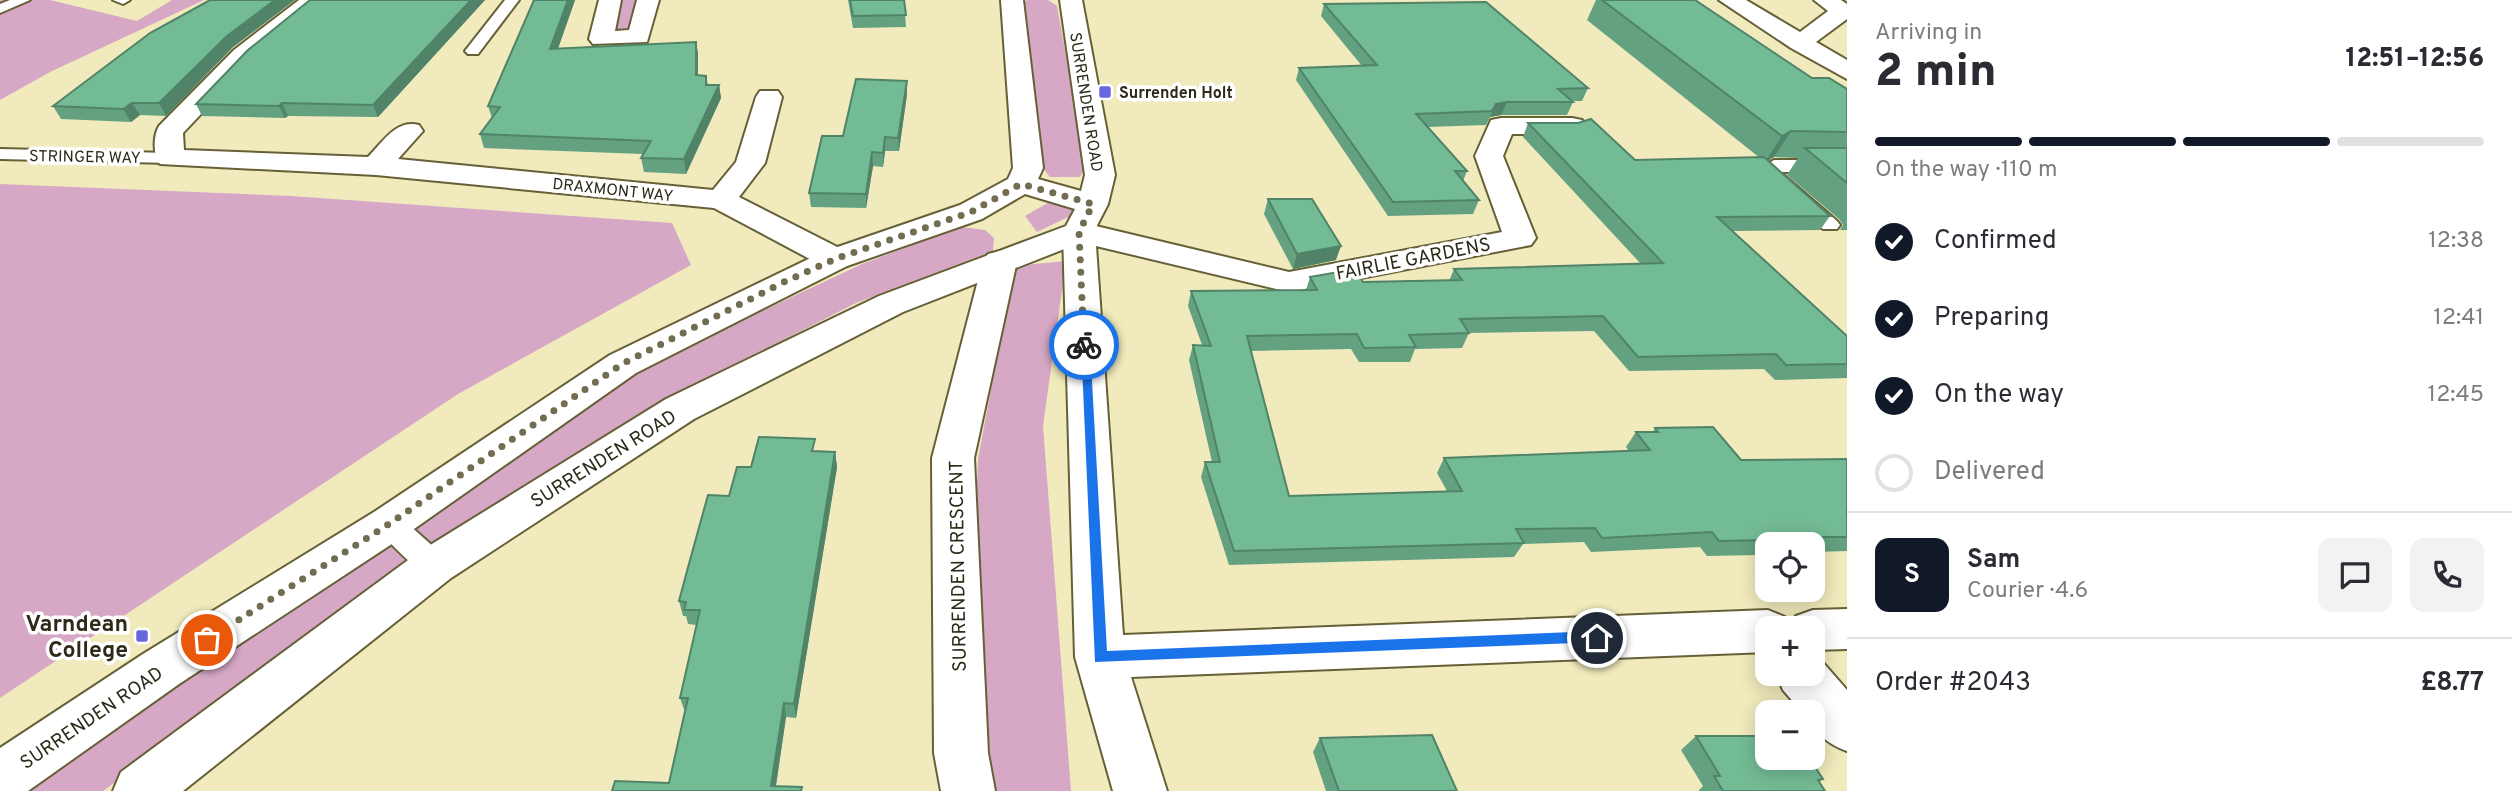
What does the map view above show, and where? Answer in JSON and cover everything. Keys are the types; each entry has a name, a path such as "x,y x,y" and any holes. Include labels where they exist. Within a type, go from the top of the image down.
{"street":[{"path":"170,158 170,132 243,55 313,0"},
{"path":"610,0 601,39 639,37 648,0"},
{"path":"1012,0 1028,168 1021,184"},
{"name":"SURRENDEN ROAD","path":"140,791 435,565 680,409 891,303 1000,261 1086,218 1100,175 1071,0"},
{"path":"1730,0 1847,71"},
{"path":"1800,43 1843,11 1825,0"},
{"path":"721,200 750,163 769,97"},
{"name":"FAIRLIE GARDENS","path":"1086,218 1289,282 1520,238 1502,183 1489,156 1501,126 1572,126"},
{"path":"376,166 409,131"},
{"name":"DRAXMONT WAY","path":"170,158 376,166 721,200 835,259"},
{"name":"SURRENDEN ROAD","path":"0,779 161,669 389,524 622,364 784,282 835,259 983,205 1021,184 1086,218"},
{"path":"983,205 1013,234 1000,261"},
{"path":"1086,218 1100,657 1140,791"},
{"name":"SURRENDEN CRESCENT","path":"968,791 961,753 953,458 1000,261"},
{"path":"1825,630 1847,629"},
{"path":"1100,657 1755,633"},
{"path":"1811,686 1847,727"}],"lane":[{"path":"0,9 23,0"},
{"path":"473,51 512,0"},
{"name":"STRINGER WAY","path":"0,153 170,158"},
{"path":"1830,225 1768,170 1774,166 1847,166"},
{"path":"389,524 435,565"}],"shaded area":[{"path":"0,0 50,0 137,21 172,0 204,0 50,72 0,100"},
{"path":"610,0 648,0 639,37 601,39"},
{"path":"1048,0 1057,6 1086,166 1080,177 1050,177 1042,167 1021,2"},
{"path":"0,184 291,196 672,223 691,265 458,394 0,698"},
{"path":"1051,201 1085,209 1037,232 1025,216"},
{"path":"961,227 985,230 994,238 993,251 856,303 677,394 260,677 103,791 5,791 643,367 862,264"},
{"path":"1066,261 1043,426 1071,791 975,791 967,752 978,459 1014,266"}],"building":[{"path":"210,0 275,0 227,36 159,103 132,103 123,109 53,106 150,33"},
{"path":"310,0 471,0 373,105 196,104 248,50"},
{"path":"534,0 568,0 550,49 696,42 696,75 706,76 706,85 719,85 684,159 641,158 651,141 480,134 500,107 488,106"},
{"path":"850,0 904,0 906,15 853,16"},
{"path":"1602,0 1695,0 1812,78 1829,78 1847,89 1847,132 1791,131 1782,136"},
{"path":"1486,2 1588,88 1558,89 1573,102 1507,102 1496,104 1492,111 1416,114 1467,171 1455,171 1479,200 1393,202 1299,68 1377,65 1324,4"},
{"path":"856,79 907,81 898,138 885,137 883,153 872,152 866,194 809,193 822,136 843,136"},
{"path":"1591,119 1635,160 1764,157 1830,216 1717,217 1847,336 1847,364 1786,365 1776,354 1638,357 1603,316 1460,319 1469,333 1409,335 1416,347 1364,348 1357,334 1247,336 1289,496 1462,491 1444,458 1650,450 1636,432 1658,432 1655,428 1713,427 1741,460 1847,459 1847,537 1825,537 1825,532 1755,532 1755,540 1719,541 1712,532 1602,538 1595,528 1516,529 1524,543 1234,551 1205,462 1220,462 1193,345 1211,346 1191,291 1317,290 1310,277 1355,269 1363,282 1462,280 1454,269 1663,263 1528,123 1578,123"},
{"path":"1805,148 1847,148 1847,183"},
{"path":"1268,199 1312,199 1341,246 1297,254"},
{"path":"759,437 815,439 812,451 835,452 794,704 784,703 771,786 802,787 801,791 612,791 615,781 669,783 688,698 680,698 700,610 684,610 686,602 679,601 708,495 729,496 737,467 751,467"},
{"path":"1432,735 1457,791 1339,791 1320,738"},
{"path":"1696,736 1755,736 1755,770 1817,770 1823,779 1818,780 1825,791 1723,791 1714,776 1720,776"}],"way so far":[{"path":"207,640 389,524 622,364 784,282 835,259 971,212 1021,184 1093,204 1079,232 1084,345"}],"place":[{"name":"Surrenden Holt","path":"1105,92"},
{"name":"Varndean College","path":"142,636"}],"route":[{"path":"1084,345 1100,657 1597,638"}]}
